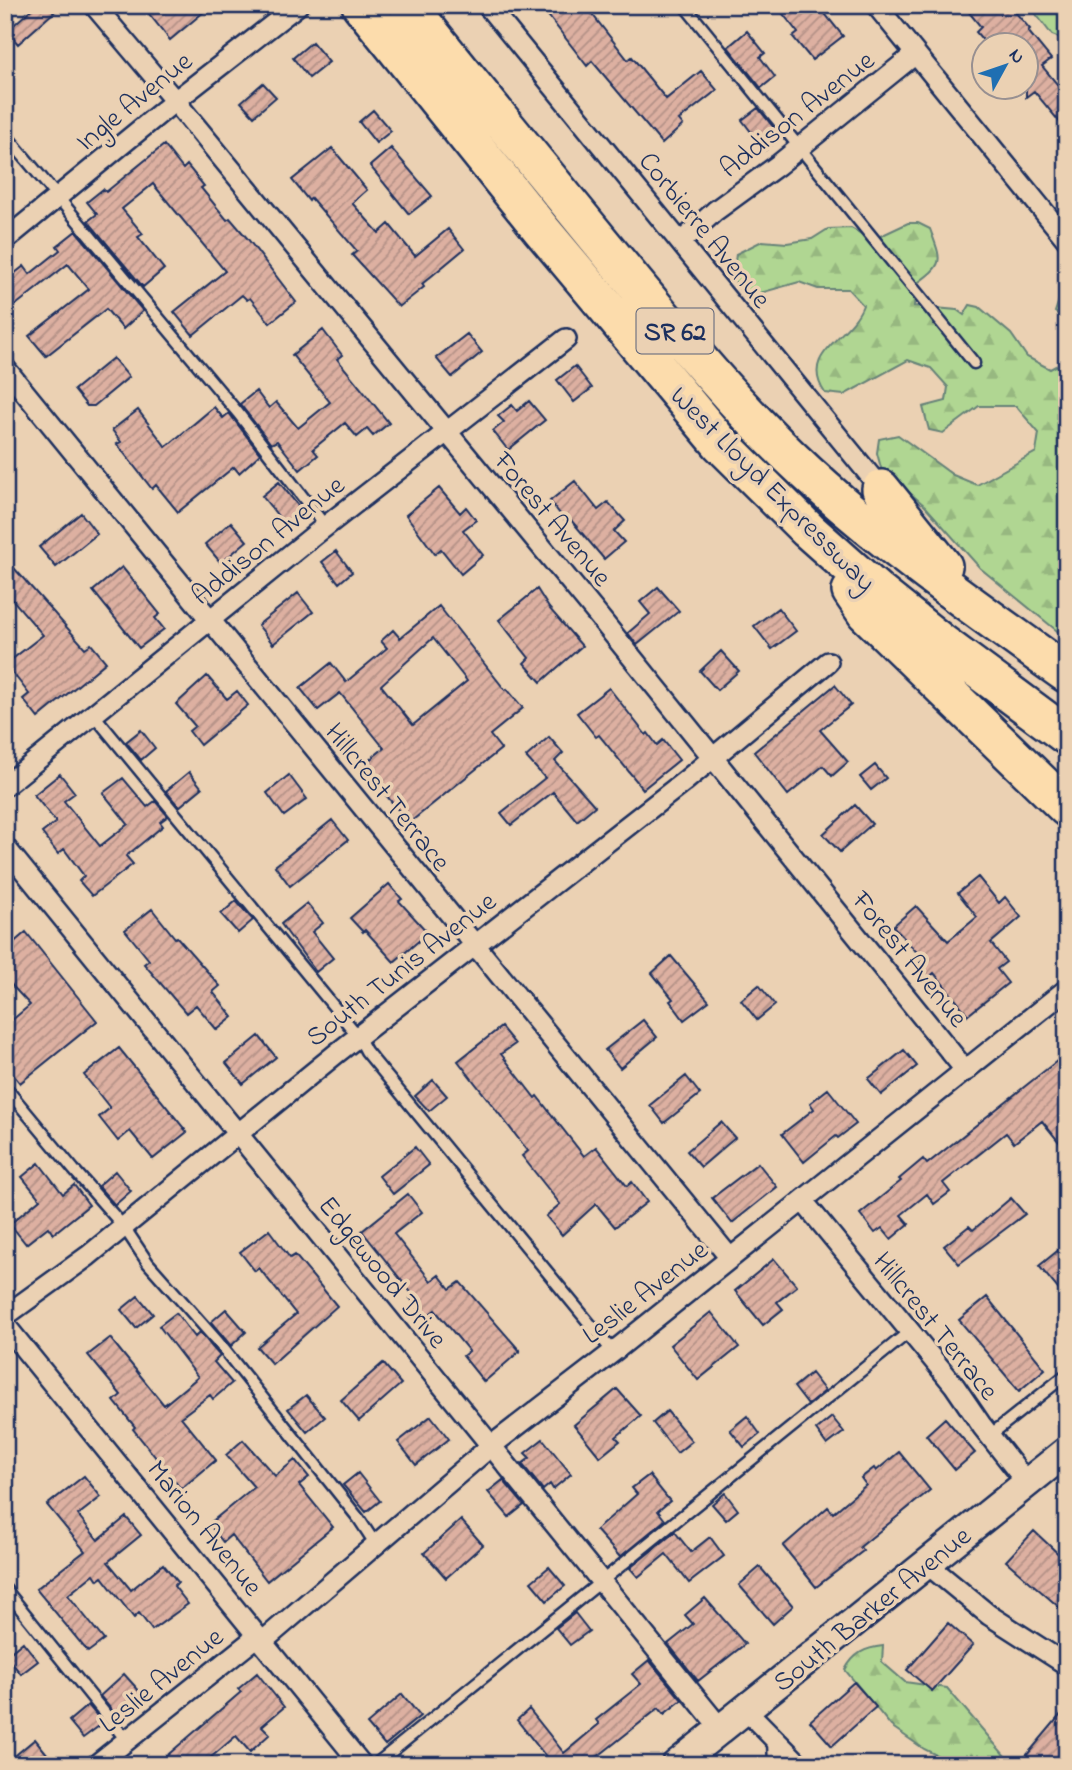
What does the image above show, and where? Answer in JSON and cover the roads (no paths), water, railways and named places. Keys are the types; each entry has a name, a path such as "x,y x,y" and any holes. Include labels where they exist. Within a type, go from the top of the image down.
{"highway":[{"name":"West Lloyd Expressway","path":"361,5 720,443 808,530 879,593 1067,736"},
{"name":"West Lloyd Expressway","path":"408,5 625,273 728,394 808,474 909,559 1067,674"},
{"path":"881,489 985,615"},
{"path":"808,530 866,613 1067,808"}],"main road":[{"name":"South Barker Avenue","path":"676,1765 1067,1451"}],"street":[{"name":"Forest Avenue","path":"94,5 712,757 965,1071"},
{"name":"Ingle Avenue","path":"5,240 298,5"},
{"name":"Corbierre Avenue","path":"487,5 881,489"},
{"path":"876,5 1067,240"},
{"name":"Addison Avenue","path":"681,242 715,211 914,55"},
{"name":"Addison Avenue","path":"5,786 326,527 566,339"},
{"name":"Hillcrest Terrace","path":"5,368 730,1258"},
{"name":"South Tunis Avenue","path":"5,1316 88,1256 358,1036 685,781 828,662"},
{"name":"Edgewood Drive","path":"5,847 721,1729"},
{"name":"Leslie Avenue","path":"96,1765 260,1639 376,1545 491,1446 613,1352 1067,989"},
{"name":"Hillcrest Terrace","path":"803,1201 954,1384 989,1436 1027,1483"},
{"name":"Marion Avenue","path":"5,1325 362,1765"},
{"path":"927,1564 989,1615 1067,1665"},
{"path":"745,1709 800,1765"}],"lane":[{"path":"684,5 974,363"},
{"path":"5,134 238,413 326,527"},
{"path":"94,715 613,1352"},
{"path":"5,1087 124,1227 148,1263 218,1342 359,1519 376,1545"},
{"path":"375,1765 909,1332"},
{"path":"989,1436 1067,1374"},
{"path":"5,1588 127,1741"},
{"path":"773,1739 774,1765"}]}
